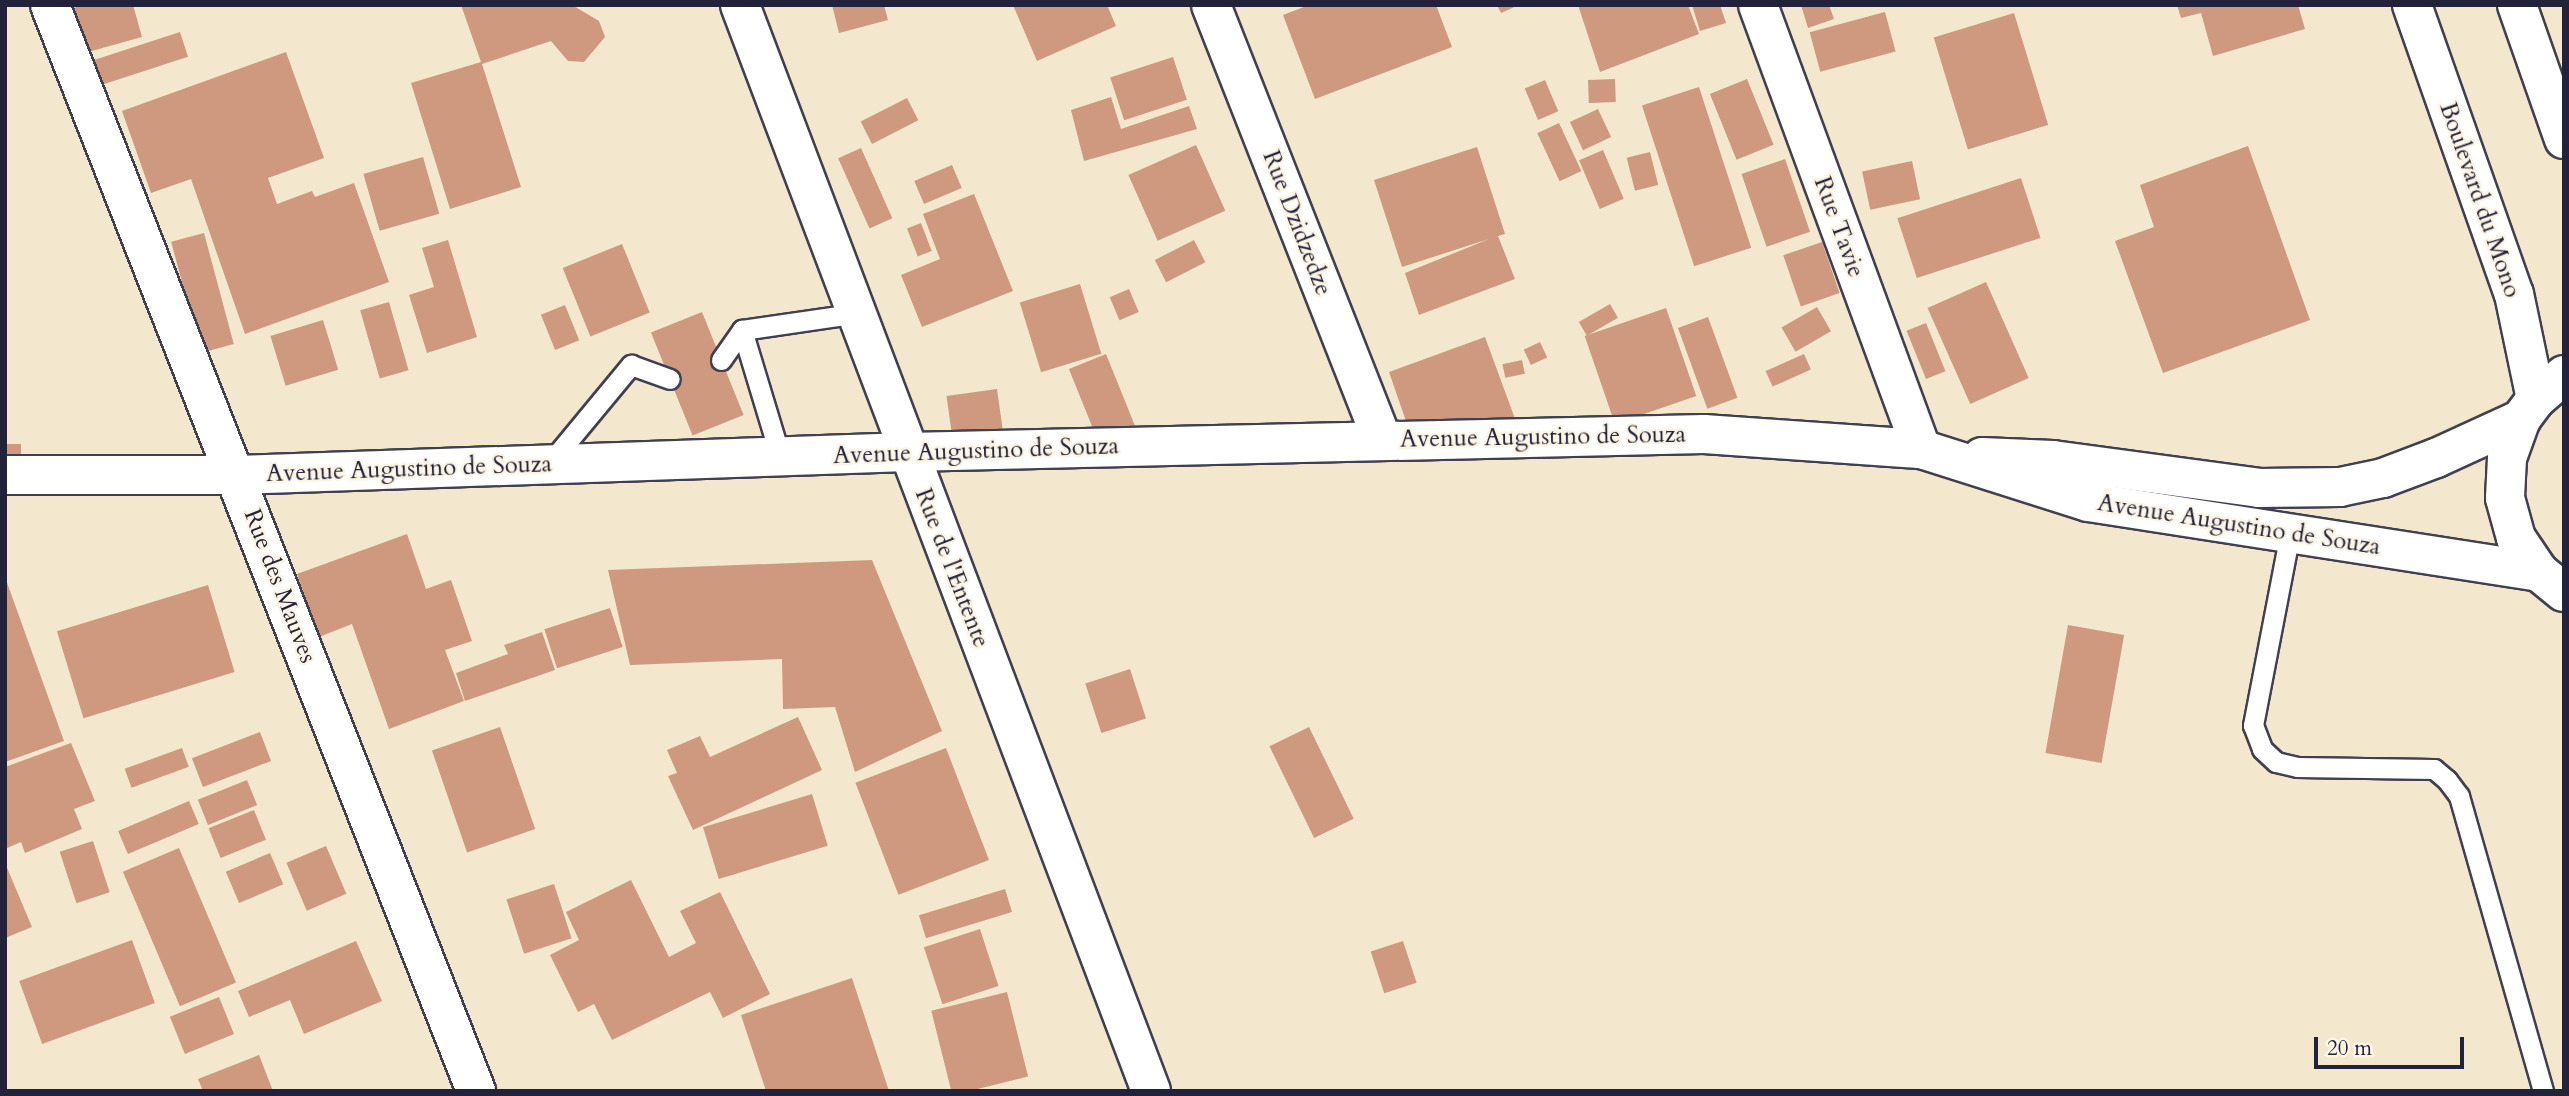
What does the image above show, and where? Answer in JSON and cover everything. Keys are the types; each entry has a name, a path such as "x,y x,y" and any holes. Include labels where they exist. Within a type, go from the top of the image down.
{"main road":[{"name":"Rue des Mauves","path":"50,5 237,475 476,1091"},
{"name":"Rue de l'Entente","path":"740,5 1151,1091"},
{"name":"Rue Dzidzedze","path":"1212,5 1382,440"},
{"name":"Rue Tavie","path":"1758,5 1933,452"},
{"name":"Boulevard du Mono","path":"2412,5 2514,295 2540,398"},
{"path":"2517,5 2564,139"},
{"name":"Avenue Augustino de Souza","path":"5,475 237,475 908,452 1704,434 2053,460 2259,488 2340,487 2436,458 2540,398"},
{"path":"2540,398 2507,458 2505,498 2516,538 2551,582"},
{"name":"Avenue Augustino de Souza","path":"1933,452 2048,493 2088,502 2290,533 2551,582"}],"lane":[{"path":"721,360 742,330 858,313"},
{"path":"742,330 780,456"},
{"path":"549,464 631,365 670,379"},
{"path":"2290,533 2253,725 2262,749 2276,762 2297,767 2434,769 2447,780 2459,796 2543,1091"}],"building":[{"path":"84,5 133,5 142,37 70,57 58,12"},
{"path":"461,5 572,5 599,21 605,37 584,62 568,61 551,41 482,64 521,187 450,209 411,83 481,62"},
{"path":"832,5 884,5 888,20 839,33"},
{"path":"1013,5 1107,5 1116,26 1037,61"},
{"path":"1309,5 1436,5 1452,47 1315,99 1283,15"},
{"path":"1497,5 1519,5 1501,13"},
{"path":"1578,5 1688,5 1699,34 1600,72"},
{"path":"1692,5 1720,5 1726,23 1700,31"},
{"path":"1801,5 1829,5 1834,19 1808,28"},
{"path":"2177,5 2298,5 2305,29 2213,56 2201,13 2181,18"},
{"path":"1885,12 1896,52 1820,72 1810,32"},
{"path":"2014,13 2048,125 1968,149 1934,38"},
{"path":"180,32 188,57 97,86 89,62"},
{"path":"286,52 324,158 268,178 277,204 312,191 315,197 354,183 389,282 245,334 191,179 151,193 122,111"},
{"path":"1173,57 1187,100 1124,120 1110,77"},
{"path":"1615,79 1616,102 1589,103 1588,80"},
{"path":"1747,79 1774,145 1737,160 1710,94"},
{"path":"1545,80 1558,111 1538,120 1525,89"},
{"path":"1699,87 1751,248 1694,266 1642,106"},
{"path":"1111,97 1121,129 1189,106 1197,129 1084,161 1071,110"},
{"path":"907,98 918,120 872,144 861,122"},
{"path":"1598,109 1611,137 1583,150 1570,122"},
{"path":"1559,123 1581,171 1560,181 1537,133"},
{"path":"1196,145 1225,211 1158,241 1128,175"},
{"path":"2248,146 2310,320 2163,373 2115,241 2154,227 2140,185"},
{"path":"1477,147 1505,234 1498,236 1515,279 1419,315 1405,273 1489,239 1402,267 1374,180"},
{"path":"861,148 892,218 869,229 838,158"},
{"path":"1603,150 1624,199 1600,209 1579,160"},
{"path":"1650,152 1658,185 1635,191 1627,158"},
{"path":"423,157 439,214 380,231 363,174"},
{"path":"1785,159 1810,232 1767,247 1742,174"},
{"path":"1912,161 1920,199 1870,210 1862,172"},
{"path":"952,165 962,188 924,204 914,181"},
{"path":"2021,178 2040,238 1917,278 1897,218"},
{"path":"974,194 1013,291 922,327 901,275 940,259 923,214"},
{"path":"921,223 932,251 918,256 907,228"},
{"path":"204,233 234,344 201,353 171,242"},
{"path":"448,240 477,337 427,353 409,295 434,287 422,248"},
{"path":"1194,240 1205,262 1166,282 1155,260"},
{"path":"1822,242 1840,293 1801,306 1783,255"},
{"path":"622,244 650,313 590,337 563,268"},
{"path":"1986,282 2029,378 1970,404 1928,308"},
{"path":"1080,284 1101,354 1041,372 1020,302"},
{"path":"1129,289 1139,312 1119,320 1110,297"},
{"path":"389,302 409,370 380,379 360,310"},
{"path":"1610,304 1618,318 1587,336 1579,322"},
{"path":"565,305 579,340 555,350 541,315"},
{"path":"1817,307 1831,331 1795,352 1781,328"},
{"path":"1666,308 1696,396 1615,424 1585,336"},
{"path":"702,312 744,415 693,436 651,333"},
{"path":"1708,317 1737,398 1707,409 1678,328"},
{"path":"323,320 338,370 286,386 270,336"},
{"path":"1926,323 1945,371 1926,379 1907,331"},
{"path":"1485,337 1518,427 1407,424 1389,372"},
{"path":"1540,342 1547,357 1531,365 1524,350"},
{"path":"1106,354 1136,428 1099,443 1069,369"},
{"path":"1804,354 1811,370 1773,387 1766,371"},
{"path":"1522,360 1525,374 1505,378 1502,364"},
{"path":"997,389 1004,440 954,448 946,396"},
{"path":"5,444 21,444 21,459 5,459"},
{"path":"407,534 426,589 451,580 472,641 445,650 464,701 389,729 352,624 319,637 297,574"},
{"path":"872,560 942,731 855,772 835,707 783,709 782,659 630,665 608,570"},
{"path":"5,577 64,741 5,762"},
{"path":"208,585 235,672 84,718 57,631"},
{"path":"610,608 623,647 557,668 544,629"},
{"path":"2068,625 2124,635 2102,763 2045,753"},
{"path":"542,632 555,670 465,701 456,673 508,654 504,645"},
{"path":"1130,669 1146,718 1101,733 1085,684"},
{"path":"798,717 822,770 693,830 668,776 677,773 667,750 700,736 710,757"},
{"path":"500,727 535,829 467,853 432,750"},
{"path":"1309,727 1354,819 1314,838 1269,746"},
{"path":"260,732 271,761 203,787 192,758"},
{"path":"71,743 95,801 74,809 82,829 25,853 21,842 5,849 5,767"},
{"path":"182,748 189,767 132,788 125,769"},
{"path":"946,748 989,860 898,895 855,783"},
{"path":"247,780 257,805 208,825 198,800"},
{"path":"812,794 828,846 719,879 703,827"},
{"path":"189,801 199,824 128,854 118,831"},
{"path":"254,810 266,840 221,858 209,828"},
{"path":"93,841 110,892 76,903 60,852"},
{"path":"326,846 346,894 307,911 286,863"},
{"path":"179,848 236,982 180,1006 123,872"},
{"path":"270,853 283,884 239,903 226,872"},
{"path":"5,863 32,927 5,938"},
{"path":"631,880 669,957 696,943 680,911 720,892 770,994 723,1018 710,992 612,1040 594,1004 578,1012 550,955 579,940 566,912"},
{"path":"554,884 572,938 524,954 506,899"},
{"path":"1005,889 1012,912 926,938 919,915"},
{"path":"980,929 999,986 942,1004 924,947"},
{"path":"132,940 155,1003 42,1044 19,981"},
{"path":"356,941 382,1001 304,1034 290,1000 249,1017 238,991"},
{"path":"1403,941 1417,983 1384,993 1371,952"},
{"path":"852,978 889,1091 766,1091 741,1015"},
{"path":"1007,992 1028,1076 970,1091 951,1091 931,1011"},
{"path":"219,997 234,1034 185,1054 170,1017"},
{"path":"259,1055 273,1091 203,1091 198,1079"}]}
